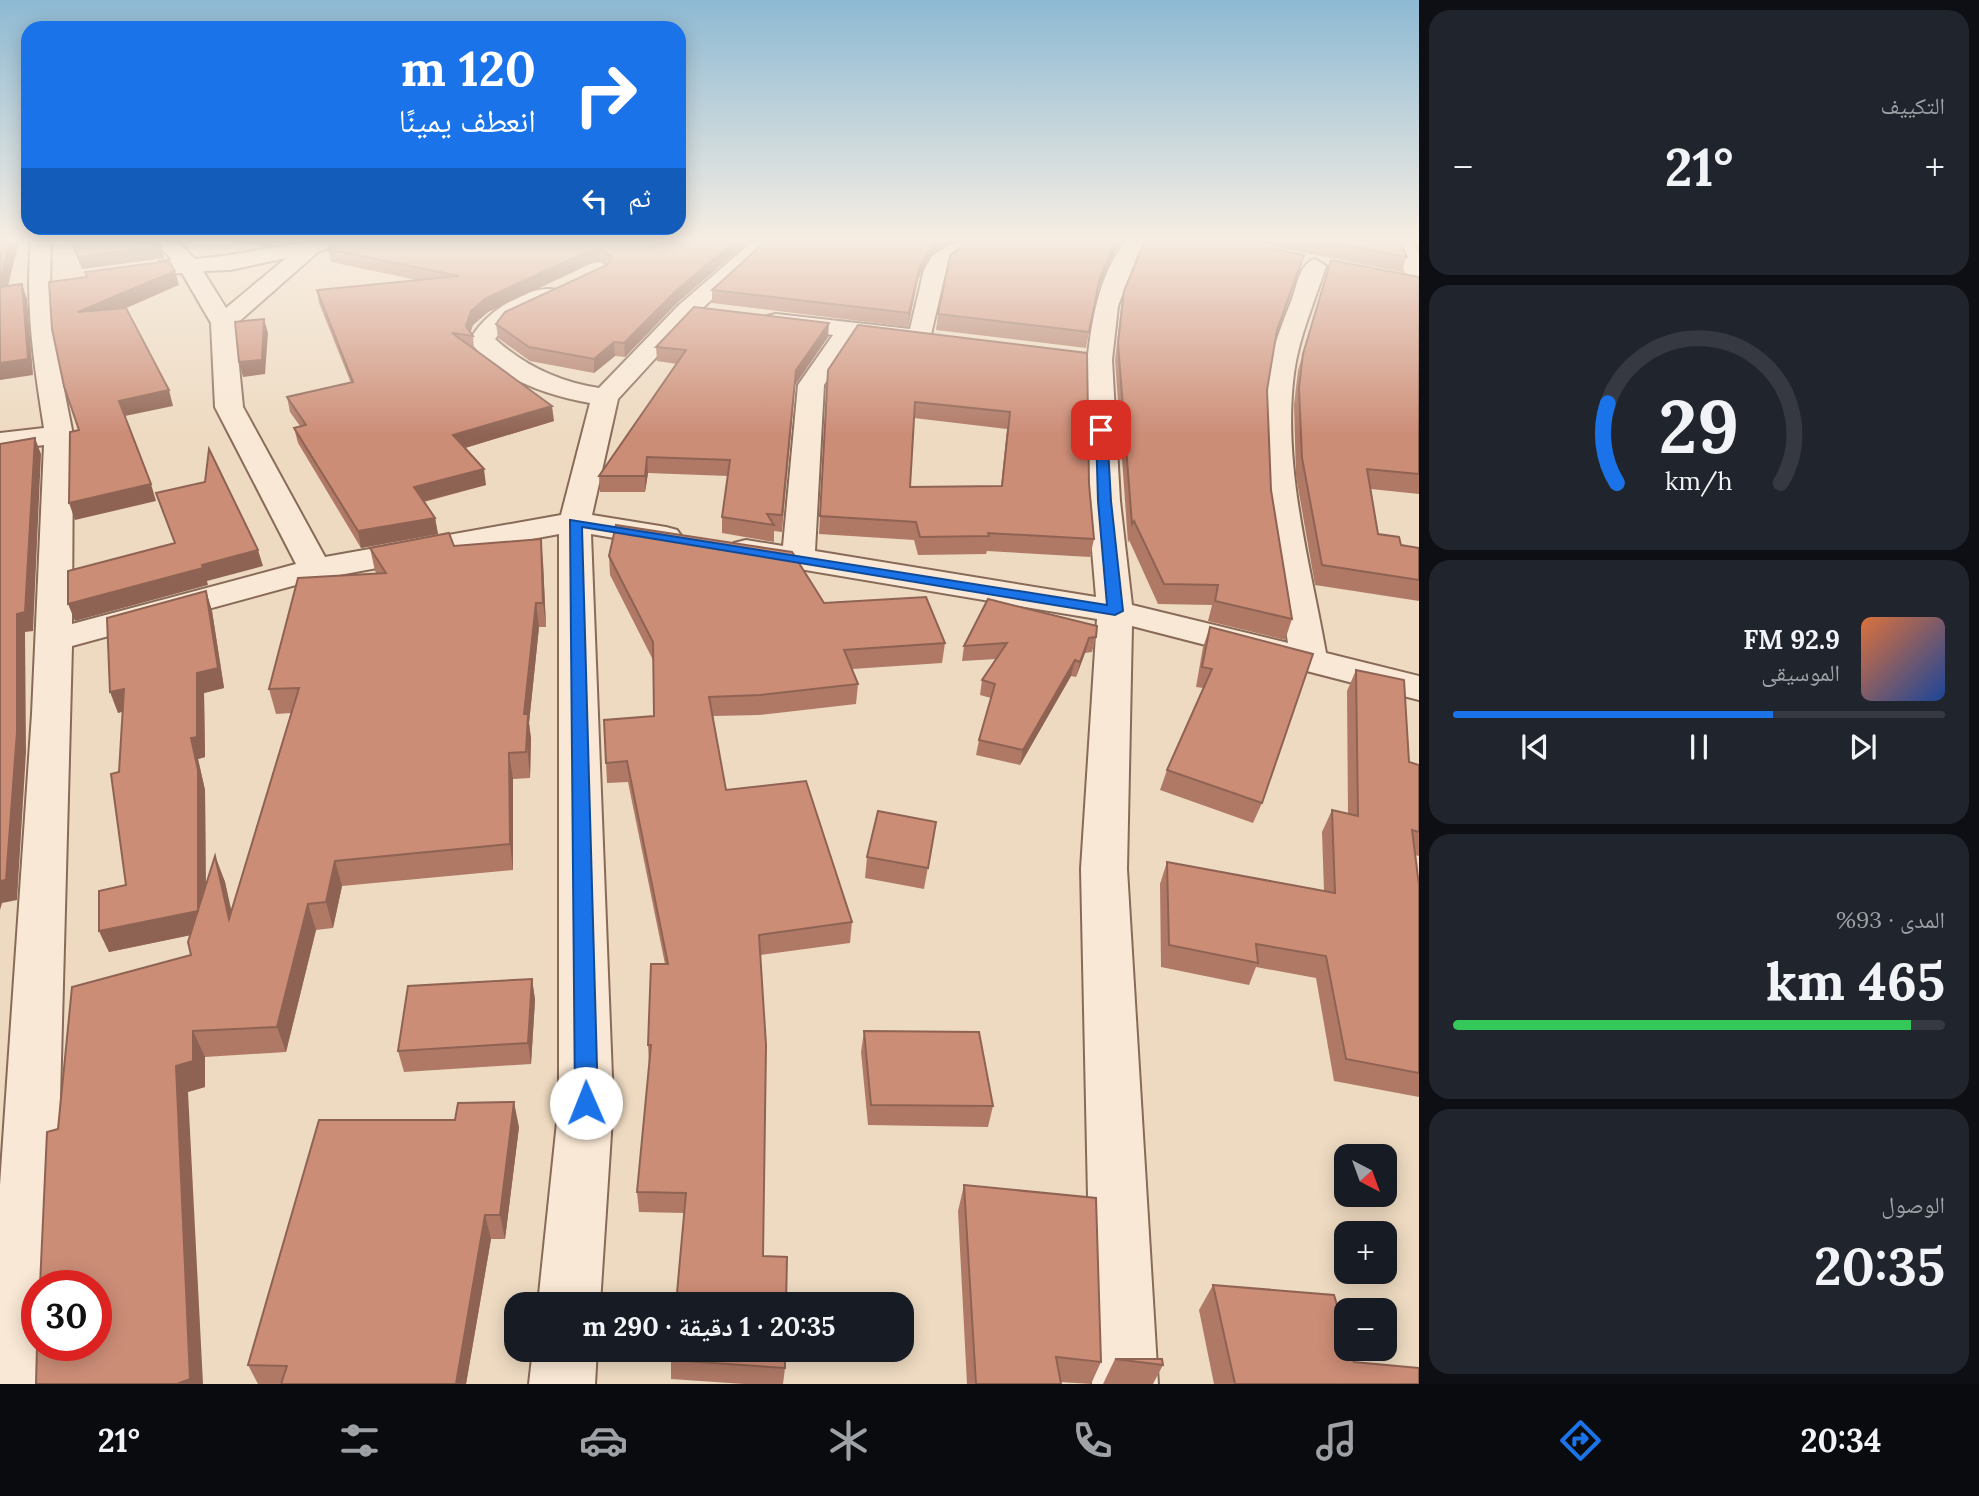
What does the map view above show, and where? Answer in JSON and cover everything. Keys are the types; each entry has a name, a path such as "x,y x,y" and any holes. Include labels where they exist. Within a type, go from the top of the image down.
{"street":[{"path":"19,1384 53,640 59,435 43,344 49,306"},
{"path":"213,306 223,323 229,407 315,569"},
{"path":"223,323 243,306"},
{"path":"526,306 498,319 484,331 482,341 515,368 563,391 605,397"},
{"path":"570,1292 586,1103 575,522 605,397 706,306"},
{"path":"920,338 928,306"},
{"path":"1106,306 1085,358 1115,611 1104,869 1125,1384"},
{"path":"1302,306 1281,373 1278,425 1279,460 1309,660"},
{"path":"755,318 947,341"},
{"path":"798,559 811,385 849,329"},
{"path":"0,442 59,435"},
{"path":"53,640 315,569 575,522 1115,611 1419,688"},
{"path":"562,1384 564,1362"}],"building":[{"path":"0,306 24,306 28,359 0,363"},
{"path":"51,306 93,306 78,312 126,308 169,390 119,401 151,484 69,503 70,432 79,430 64,386 52,329"},
{"path":"323,306 477,306 471,311 466,326 473,336 452,333 552,406 453,435 484,469 414,487 435,518 358,531 294,428 306,425 287,397 353,382"},
{"path":"519,306 661,306 624,343 614,342 594,359 529,347 496,324 505,312"},
{"path":"846,306 911,306 909,313"},
{"path":"940,306 1094,306 1089,332 938,314"},
{"path":"1122,306 1286,306 1277,330 1267,390 1271,490 1292,619 1215,601 1218,585 1164,584 1134,521 1132,524 1118,343"},
{"path":"1317,306 1419,306 1419,474 1367,469 1378,534 1399,537 1401,545 1419,548 1419,580 1322,565 1302,458 1299,388 1303,354"},
{"path":"694,307 829,323 796,370 782,515 767,514 774,525 722,517 730,460 647,457 645,476 599,476 686,350 656,347"},
{"path":"264,319 262,360 239,362 235,322"},
{"path":"858,325 1087,353 1089,484 1094,539 988,533 989,536 920,537 916,522 820,516 828,370","holes":["915,402 1010,412 1002,486 910,487"]},
{"path":"35,438 25,612 17,614 17,732 6,880 0,881 0,444"},
{"path":"209,449 258,550 202,565 203,568 68,604 68,571 175,543 156,493 205,482"},
{"path":"616,525 792,552 824,603 926,597 945,643 844,650 858,684 760,695 709,697 726,790 806,781 852,922 759,935 766,1045 763,1256 787,1257 786,1292 677,1292 686,1193 637,1192 651,1045 648,1045 651,964 668,964 627,761 606,763 604,720 654,716 653,642 609,556"},
{"path":"449,533 454,546 541,539 543,603 536,603 524,714 528,714 526,752 509,753 510,844 335,861 326,902 308,904 277,1027 193,1031 193,1061 176,1066 190,1379 177,1384 36,1384 37,1361 112,1361 112,1270 41,1270 47,1132 58,1129 72,987 191,955 188,942 215,856 229,919 299,688 269,689 298,578 386,573 370,548"},
{"path":"206,591 218,668 197,673 197,737 191,738 198,770 198,911 99,931 99,891 126,885 111,774 119,772 124,689 110,692 107,618"},
{"path":"988,599 1097,626 1096,637 1089,638 1080,662 1075,660 1023,750 979,740 995,684 982,680 1007,643 964,646"},
{"path":"1210,627 1313,654 1262,803 1167,770 1212,669 1202,667"},
{"path":"1356,670 1404,680 1409,762 1419,765 1419,832 1412,830 1419,885 1419,1073 1346,1059 1326,956 1256,944 1258,963 1169,945 1167,862 1335,893 1332,810 1358,816"},
{"path":"878,811 936,822 928,868 867,857"},
{"path":"532,979 528,1043 398,1051 408,986"},
{"path":"864,1031 979,1032 993,1106 871,1105"},
{"path":"514,1102 500,1215 485,1215 456,1384 281,1384 287,1366 248,1365 319,1120 455,1120 458,1103"},
{"path":"964,1185 1096,1198 1101,1362 1056,1357 1061,1384 976,1384"},
{"path":"1213,1285 1334,1295 1334,1361 1419,1368 1419,1384 1235,1384"},
{"path":"1115,1359 1162,1359 1163,1365"},
{"path":"700,1362 785,1362 785,1368"}],"route":[{"path":"586,1103 575,522 1115,611 1104,501 1101,430"}]}
